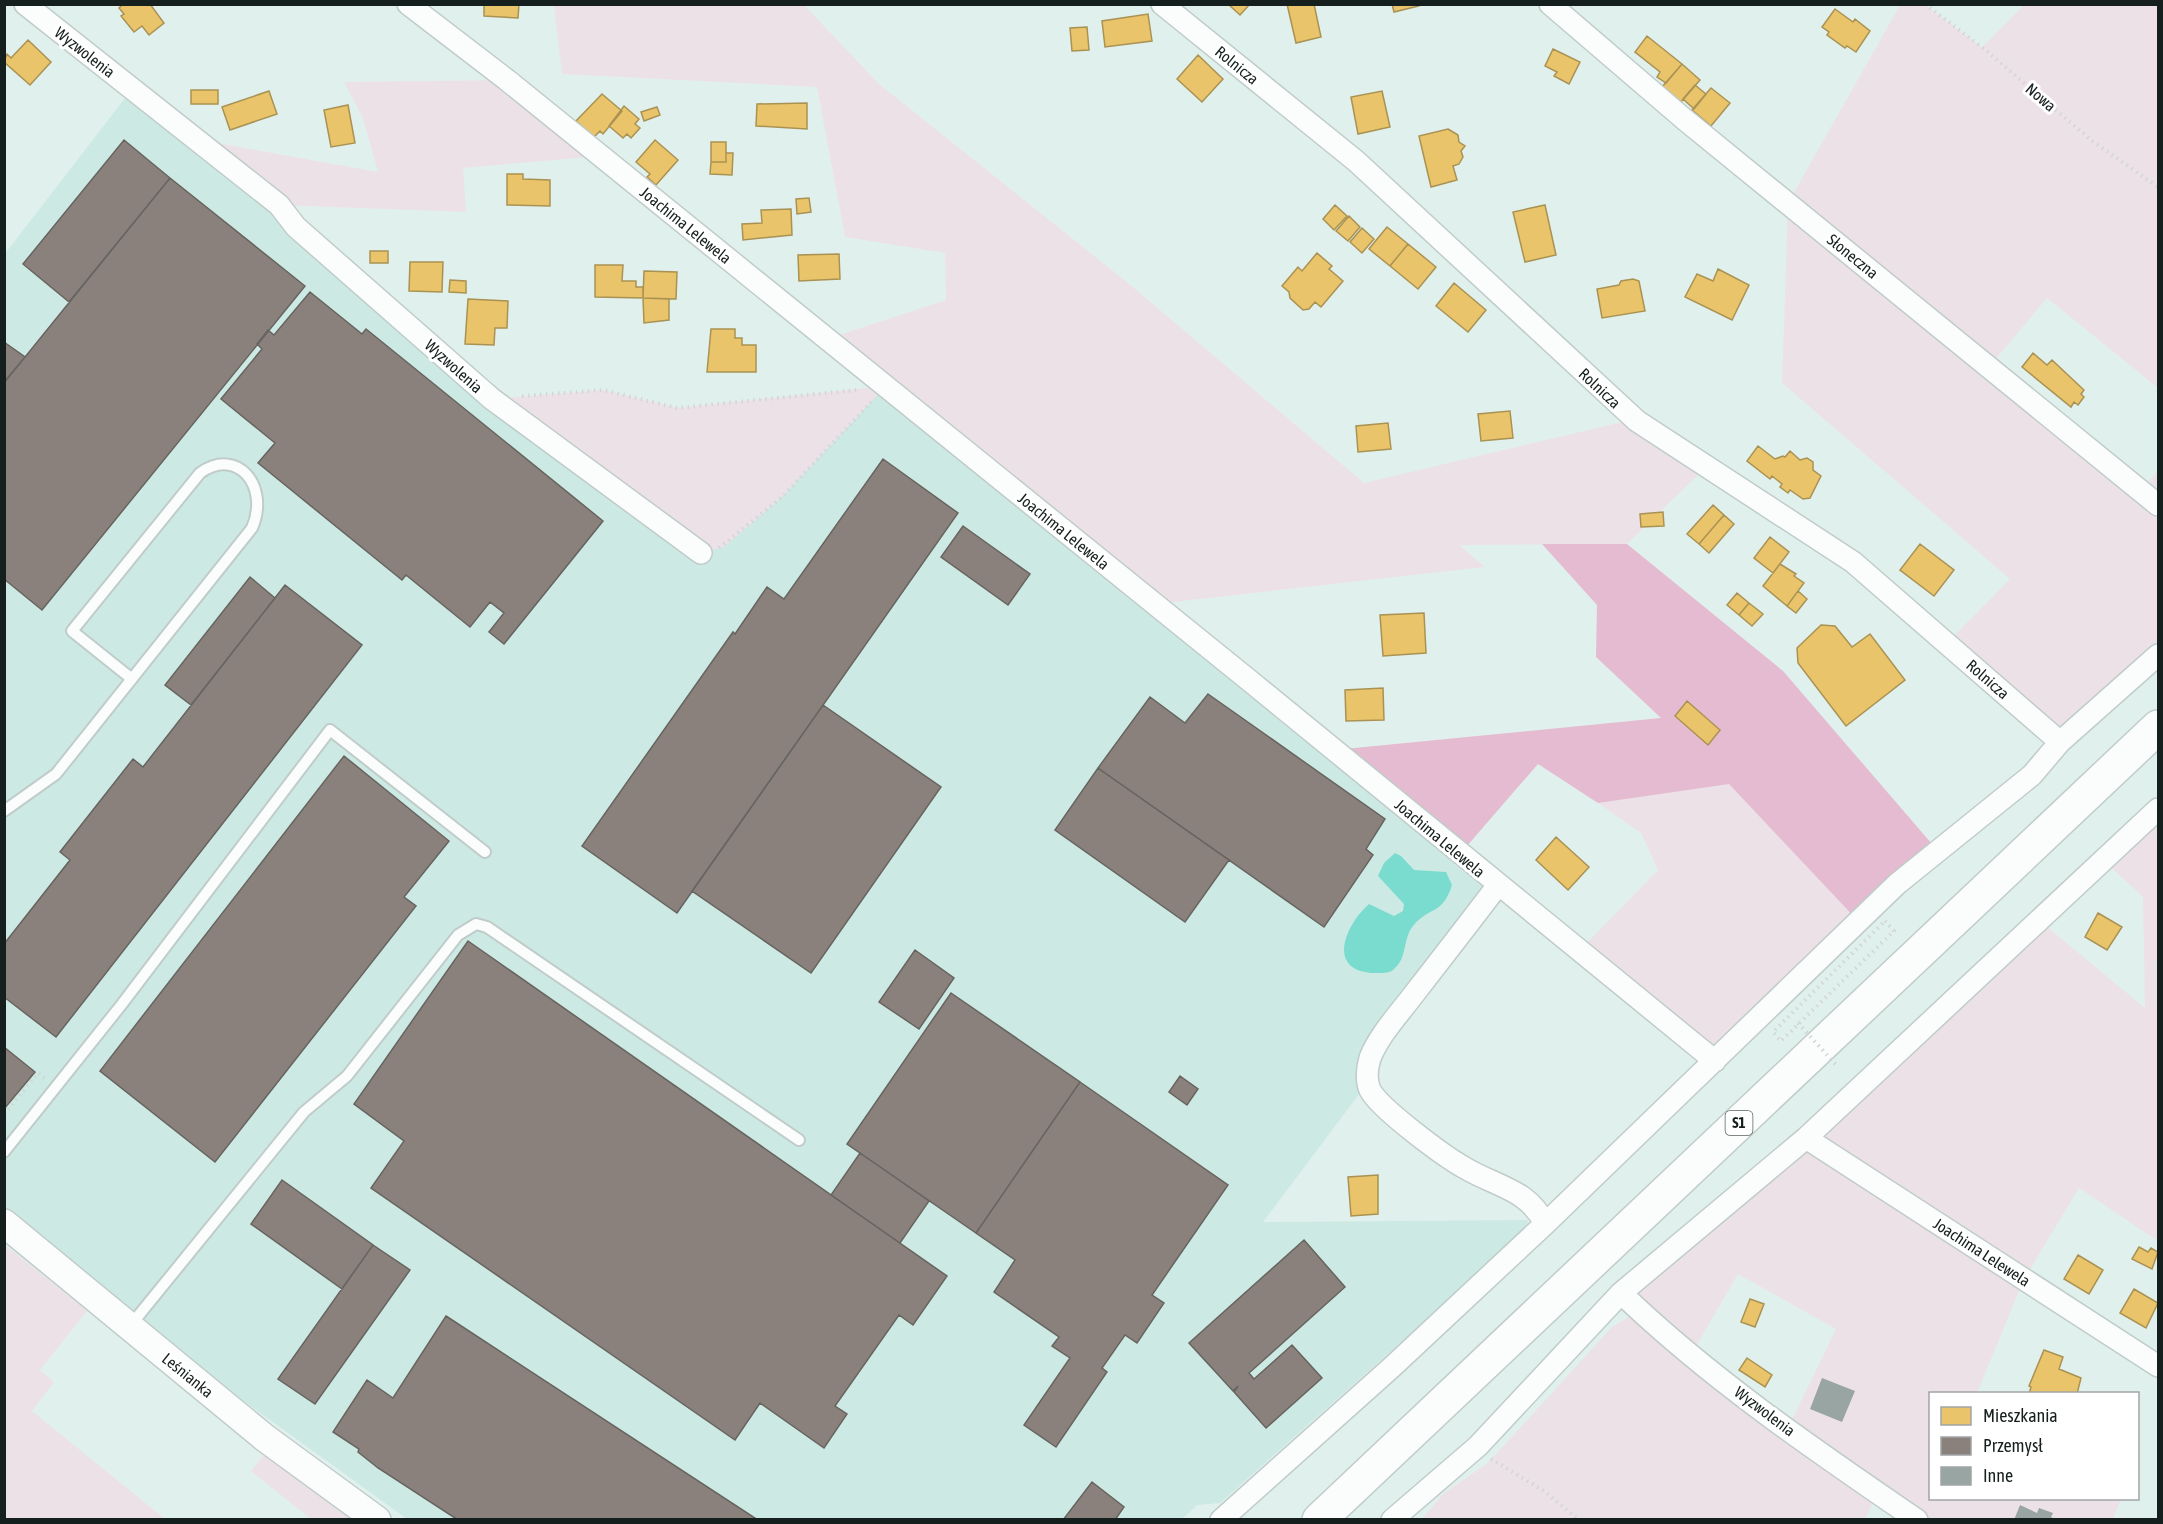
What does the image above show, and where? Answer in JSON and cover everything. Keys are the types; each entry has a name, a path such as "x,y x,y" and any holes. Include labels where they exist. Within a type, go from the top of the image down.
{"highway":[{"name":"S1","path":"1319,1520 2158,728"}],"street":[{"name":"Wyzwolenia","path":"25,4 279,205 296,226 492,399 701,553"},
{"name":"Joachima Lelewela","path":"408,4 507,80 1715,1061"},
{"name":"Rolnicza","path":"1162,4 1356,161 1637,421 1853,562 2060,742"},
{"name":"Słoneczna","path":"1550,4 1684,119 2158,505"},
{"path":"1221,1520 1392,1367 1545,1224 1897,884 2032,775 2060,742 2158,655"},
{"path":"1392,1520 1478,1446 1621,1293 1806,1138 2158,811"},
{"path":"1498,885 1389,1028 1370,1058 1367,1075 1371,1091 1400,1119 1449,1158 1527,1198 1538,1210 1545,1224"},
{"name":"Joachima Lelewela","path":"1806,1138 2158,1366"},
{"name":"Leśnianka","path":"4,1223 265,1438 377,1520"},
{"name":"Wyzwolenia","path":"1621,1293 1662,1333 1818,1451 1917,1520"}],"lane":[{"path":"4,811 56,774 132,679 252,528 259,507 259,496 249,477 240,470 219,465 209,467 200,473 72,631 132,679"},
{"path":"4,1152 330,730 485,852"},
{"path":"130,1327 304,1113 346,1076 458,935 476,924 487,927 799,1140"}],"path":[{"name":"Nowa","path":"1925,4 1983,48 2091,140 2158,187"},
{"path":"492,399 603,390 678,408 885,386"},
{"path":"701,553 724,547 782,497 885,386"},
{"path":"1885,921 1894,931 1798,1023 1781,1041 1773,1032 1885,921"},
{"path":"1798,1023 1838,1067"},
{"path":"1830,1075 1846,1059"},
{"path":"4,1114 38,1073 56,1087"},
{"path":"1478,1446 1498,1465 1544,1491 1579,1520"}],"shaded area":[{"path":"554,5 804,5 879,84 1128,283 1364,483 1627,421 1706,467 1627,544 1459,545 1485,567 1155,604 886,386 782,497 724,547 701,553 492,399 603,390 678,408 885,386 827,339 946,300 945,253 845,237 817,87 562,74"},
{"path":"1900,5 1925,5 1982,47 2024,5 2158,5 2158,388 2047,298 1989,367 2141,490 2158,470 2158,655 2060,742 1947,643 2010,579 1782,383 1788,203"},
{"path":"507,80 601,156 463,168 466,212 279,205 195,139 378,172 363,118 344,82"},
{"path":"132,89 492,399 701,553 885,386 1498,885 1389,1028 1372,1077 1263,1222 1528,1220 1527,1230 1220,1503 1197,1505 1182,1519 407,1519 159,1340 5,1207 4,255"},
{"path":"1542,544 1627,544 1783,671 1938,851 1858,921 1729,784 1598,803 1538,764 1460,854 1334,750 1661,718 1596,657 1597,605"},
{"path":"1729,783 1851,914 1718,1045 1708,1043 1586,944 1658,870 1641,833 1598,803"},
{"path":"2158,813 2158,1241 2079,1188 2024,1279 1977,1392 1929,1392 1929,1500 2121,1500 2113,1519 1918,1519 1878,1492 1865,1519 1421,1520 1444,1493 1488,1463 1612,1327 1632,1315 1621,1293 2040,921 2145,1008 2143,897 2104,861","holes":["1738,1274 1836,1329 1788,1428 1691,1355"]},
{"path":"1395,853 1414,870 1446,872 1452,885 1440,906 1413,926 1399,964 1393,970 1383,973 1362,971 1351,966 1345,958 1344,948 1347,936 1352,925 1369,904 1394,916 1403,911 1404,904 1378,876 1384,863"},
{"path":"5,1245 87,1311 40,1370 54,1382 32,1411 165,1519 5,1519"},
{"path":"264,1455 350,1519 311,1519 251,1471"}],"building: Mieszkania":[{"path":"123,4 150,4 164,23 149,35 142,26 134,32 121,16 124,14 119,8"},
{"path":"484,4 519,4 518,18 484,16"},
{"path":"1228,4 1250,4 1240,15"},
{"path":"1287,4 1314,4 1321,37 1296,43"},
{"path":"1392,4 1419,4 1419,6 1394,12"},
{"path":"1835,9 1853,22 1855,19 1870,31 1856,52 1847,46 1845,48 1827,35 1829,32 1822,27"},
{"path":"1148,14 1152,41 1105,47 1102,21"},
{"path":"1087,27 1089,50 1072,51 1070,28"},
{"path":"1647,36 1682,64 1666,83 1657,77 1660,72 1635,52"},
{"path":"28,40 51,62 30,85 4,62 7,54 11,58"},
{"path":"1553,49 1580,62 1569,84 1554,76 1557,72 1545,66"},
{"path":"1198,55 1223,79 1202,102 1177,79"},
{"path":"1682,64 1700,80 1681,102 1662,87"},
{"path":"1695,85 1706,94 1694,109 1683,99"},
{"path":"1711,88 1730,103 1711,126 1692,110"},
{"path":"191,90 218,90 218,104 191,104"},
{"path":"269,91 277,114 230,130 222,107"},
{"path":"1382,91 1390,127 1358,134 1351,97"},
{"path":"602,94 622,111 603,134 600,131 594,137 576,121"},
{"path":"807,103 807,129 756,126 757,104"},
{"path":"348,105 355,143 331,147 324,110"},
{"path":"624,106 639,119 635,124 640,128 631,138 627,134 623,138 609,126"},
{"path":"657,107 660,115 644,121 641,112"},
{"path":"1448,129 1458,135 1459,142 1465,146 1461,151 1463,157 1459,164 1453,166 1457,180 1431,187 1419,136"},
{"path":"655,140 678,160 656,185 647,177 650,174 636,162"},
{"path":"711,142 726,142 726,162 711,162"},
{"path":"726,153 733,153 732,175 710,174 711,162 726,162"},
{"path":"507,174 523,174 523,179 550,180 550,206 507,205"},
{"path":"809,198 811,212 797,214 796,199"},
{"path":"1335,205 1347,216 1334,230 1323,219"},
{"path":"1545,205 1556,255 1525,262 1513,212"},
{"path":"791,209 792,235 743,240 742,224 762,223 761,210"},
{"path":"1349,216 1360,227 1348,241 1336,231"},
{"path":"1387,227 1408,244 1390,266 1369,249"},
{"path":"1362,228 1374,239 1362,253 1350,242"},
{"path":"1408,244 1436,267 1418,289 1390,266"},
{"path":"370,251 388,251 388,263 370,263"},
{"path":"1317,253 1332,266 1329,269 1343,281 1321,307 1315,302 1309,309 1303,310 1290,298 1289,292 1282,286 1298,267 1302,271"},
{"path":"839,254 840,279 799,281 798,255"},
{"path":"410,262 443,262 442,292 409,291"},
{"path":"595,265 623,265 622,281 636,281 636,287 643,287 643,298 595,297"},
{"path":"1718,269 1749,285 1732,320 1685,297 1697,274 1713,281"},
{"path":"644,271 677,272 676,299 643,298"},
{"path":"1633,279 1639,281 1645,311 1602,318 1597,289 1619,285 1621,281"},
{"path":"450,280 466,281 466,293 449,292"},
{"path":"1454,283 1486,310 1468,332 1436,306"},
{"path":"643,298 669,299 669,320 644,323"},
{"path":"468,299 508,301 507,328 495,328 494,345 465,344"},
{"path":"711,329 735,329 735,338 742,338 742,345 756,345 756,372 707,372"},
{"path":"2033,353 2047,365 2052,360 2084,390 2081,394 2084,397 2078,405 2074,402 2071,407 2022,367"},
{"path":"1510,411 1513,438 1481,441 1478,414"},
{"path":"1388,423 1391,449 1358,452 1356,426"},
{"path":"1758,446 1775,459 1785,457 1790,451 1800,460 1807,458 1813,462 1813,470 1821,476 1810,498 1803,499 1790,490 1788,493 1772,476 1770,479 1747,461"},
{"path":"1713,505 1724,515 1699,544 1687,534"},
{"path":"1663,512 1664,526 1641,527 1640,514"},
{"path":"1724,515 1734,524 1709,553 1699,544"},
{"path":"1770,537 1789,552 1773,573 1754,558"},
{"path":"1920,544 1954,570 1934,596 1900,570"},
{"path":"1780,564 1796,574 1794,576 1804,583 1787,606 1763,586"},
{"path":"1798,591 1807,599 1796,613 1787,606"},
{"path":"1737,593 1749,603 1739,615 1727,605"},
{"path":"1749,603 1763,614 1752,626 1739,615"},
{"path":"1424,613 1426,653 1383,656 1380,615"},
{"path":"1821,625 1835,626 1852,647 1870,634 1905,680 1846,726 1798,663 1797,648"},
{"path":"1383,688 1384,720 1346,721 1345,690"},
{"path":"1687,701 1720,730 1708,745 1675,716"},
{"path":"1556,837 1589,867 1568,890 1536,860"},
{"path":"2098,913 2122,927 2107,950 2085,937"},
{"path":"1378,1175 1378,1214 1351,1216 1348,1177"},
{"path":"2139,1247 2148,1252 2151,1248 2158,1252 2152,1269 2132,1259"},
{"path":"2078,1255 2103,1270 2089,1294 2064,1279"},
{"path":"2134,1289 2158,1303 2146,1328 2120,1313"},
{"path":"1750,1299 1764,1304 1755,1327 1741,1322"},
{"path":"2044,1350 2063,1357 2059,1369 2081,1378 2078,1392 2030,1392 2031,1387 2029,1386"},
{"path":"1747,1358 1772,1375 1765,1387 1739,1370"}],"building: Przemysł":[{"path":"124,140 170,178 69,302 23,264"},
{"path":"170,178 305,286 42,610 4,579 4,383"},
{"path":"310,292 362,334 366,329 603,521 504,644 489,632 504,613 490,602 470,627 406,575 402,580 258,463 275,443 221,399 262,349 257,344 268,330 274,335"},
{"path":"4,342 25,357 4,382"},
{"path":"883,459 958,513 677,913 582,846 767,587 784,599"},
{"path":"963,526 1030,574 1008,605 941,557"},
{"path":"250,577 275,598 191,705 165,685"},
{"path":"285,585 362,645 56,1037 4,997 4,944 70,860 60,852 133,759 143,767"},
{"path":"1208,694 1385,819 1366,849 1373,855 1324,927 1098,768 1150,697 1185,723"},
{"path":"823,705 941,787 811,973 692,891"},
{"path":"344,756 449,841 404,897 416,906 215,1162 100,1071"},
{"path":"1098,768 1229,860 1185,922 1055,830"},
{"path":"468,941 947,1276 913,1325 899,1315 835,1406 847,1414 824,1448 760,1403 735,1440 371,1188 404,1141 354,1104"},
{"path":"915,950 954,978 919,1029 879,1002"},
{"path":"951,993 1080,1082 976,1233 847,1144"},
{"path":"4,1047 35,1072 4,1109"},
{"path":"1180,1076 1198,1089 1187,1105 1169,1092"},
{"path":"1080,1082 1228,1185 1152,1295 1164,1303 1137,1343 1125,1335 1102,1368 1107,1372 1056,1447 1024,1425 1070,1358 1052,1346 1059,1337 994,1292 1015,1260 976,1233"},
{"path":"860,1153 929,1201 900,1243 831,1195"},
{"path":"282,1180 373,1245 342,1289 251,1224"},
{"path":"1304,1240 1345,1287 1249,1373 1254,1379 1292,1345 1322,1378 1266,1428 1234,1392 1238,1386 1233,1391 1189,1343"},
{"path":"373,1245 410,1270 315,1404 278,1379"},
{"path":"446,1316 758,1520 458,1520 378,1468 358,1452 359,1449 333,1432 367,1380 393,1398"},
{"path":"1092,1482 1124,1507 1115,1520 1063,1520"}],"building: Inne":[{"path":"1822,1378 1855,1391 1842,1422 1810,1409"},
{"path":"2020,1505 2037,1513 2039,1508 2053,1513 2051,1517 2056,1520 2014,1520"}]}
